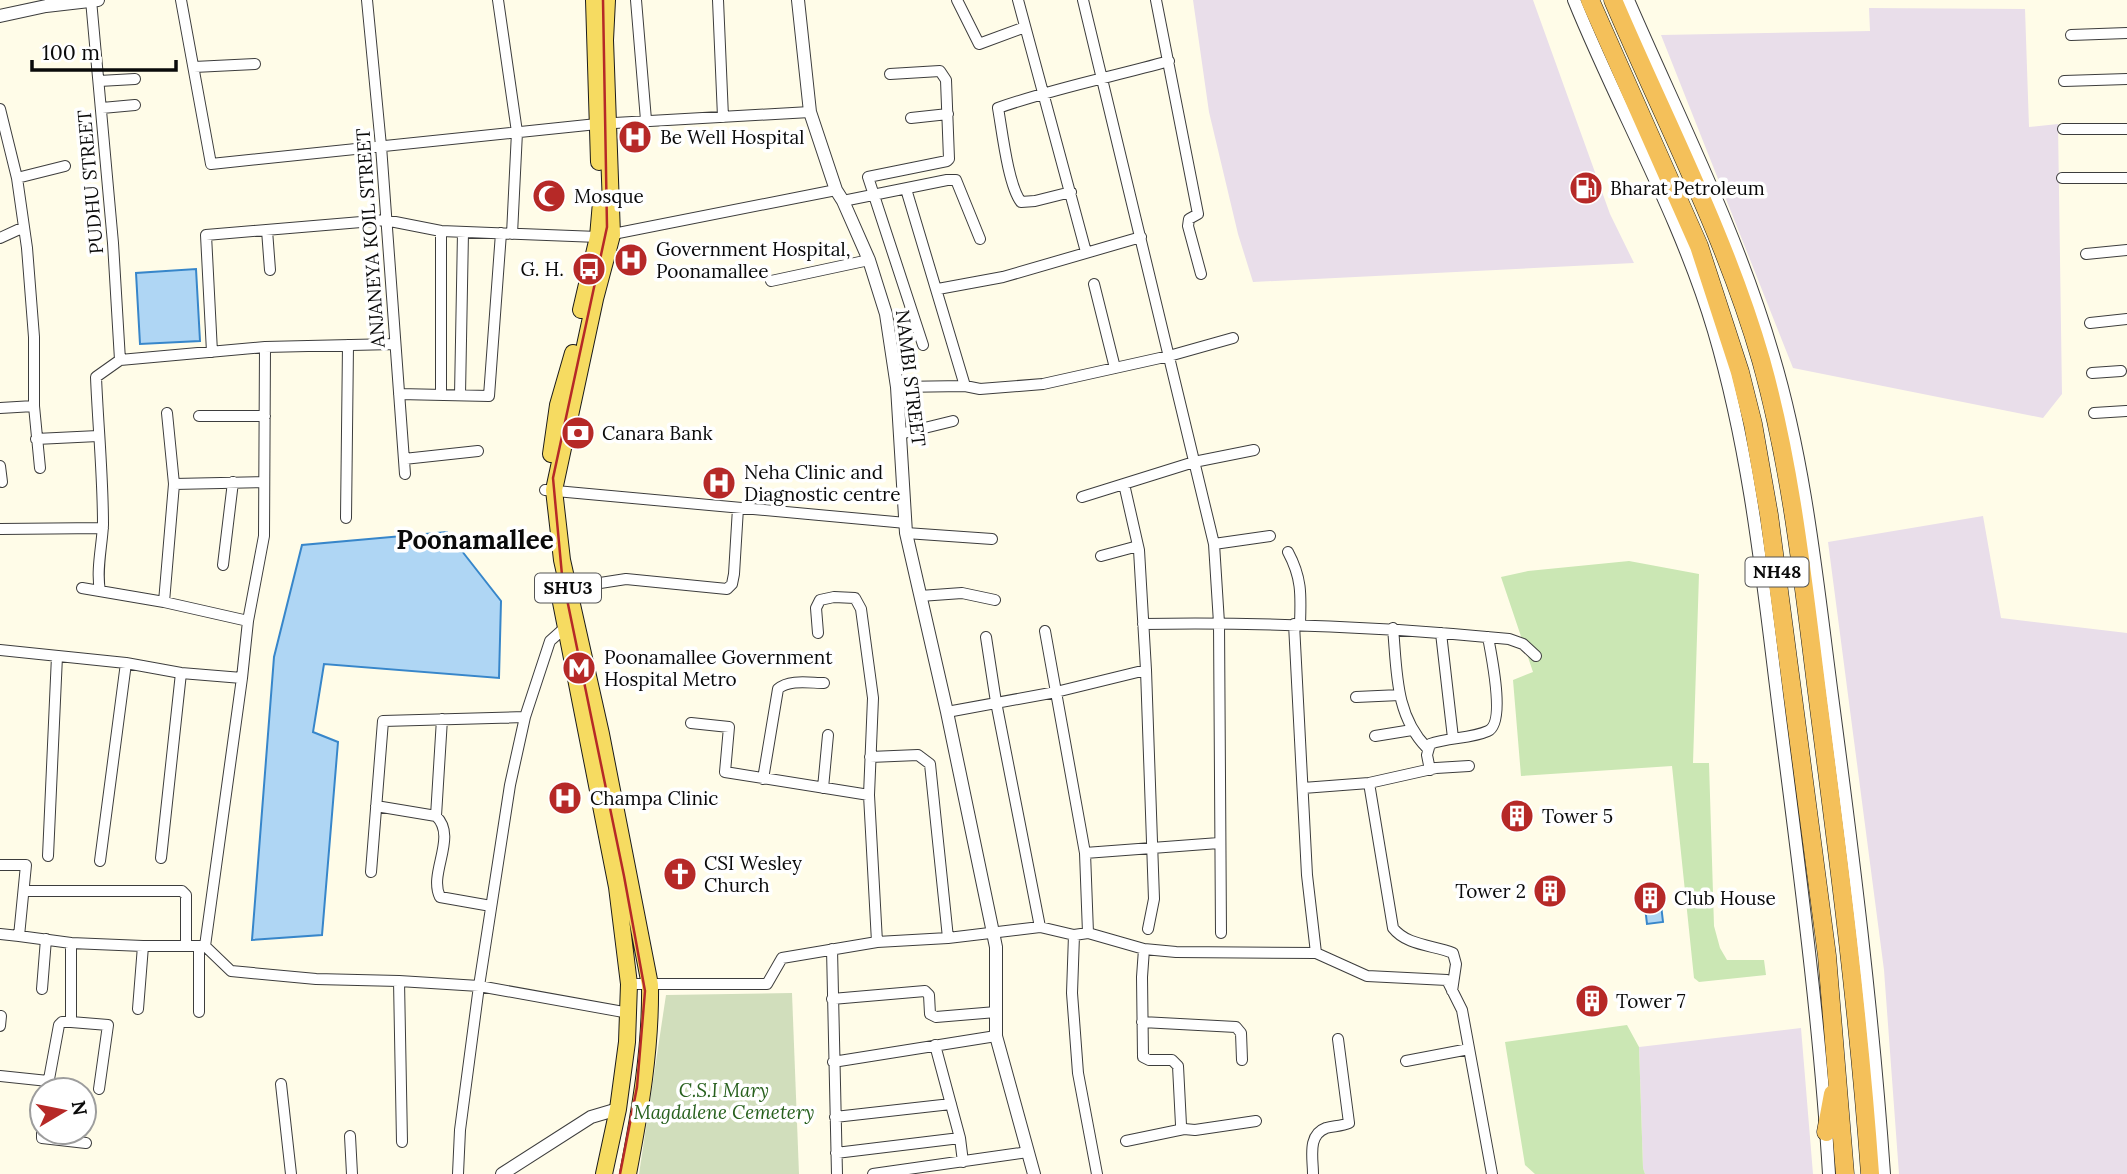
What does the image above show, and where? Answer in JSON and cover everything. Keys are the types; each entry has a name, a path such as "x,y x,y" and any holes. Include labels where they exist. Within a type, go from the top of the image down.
{"highway":[{"name":"NH48","path":"1590,0 1699,246 1727,329 1753,424 1771,526 1827,956 1845,1174"},
{"name":"NH48","path":"1614,0 1721,244 1748,318 1770,394 1793,508 1845,911 1857,1014 1870,1174"},
{"path":"1845,911 1844,846 1849,821"},
{"path":"1826,1132 1834,1086 1836,1049"}],"main road":[{"name":"SHU3","path":"594,0 602,124 605,236 592,311 550,490 551,554 571,623 643,942 650,985 650,1025 645,1075 628,1174"},
{"name":"SHU3","path":"602,124 607,0"},
{"name":"SHU3","path":"550,490 617,887 629,984 629,1013 618,1110 604,1174"}],"street":[{"path":"0,16 46,3 93,0"},
{"name":"PUDHU STREET","path":"93,0 120,360"},
{"path":"181,0 211,164 646,120 810,111"},
{"name":"ANJANEYA KOIL STREET","path":"367,0 382,146 405,474"},
{"path":"398,394 489,396 517,132 498,0"},
{"path":"636,0 646,120"},
{"path":"718,0 723,117"},
{"name":"NAMBI STREET","path":"798,0 810,111 839,196 869,260 886,314 897,387 906,528 996,947 996,1036 1034,1174"},
{"path":"957,0 979,44 1025,27"},
{"path":"1018,0 1086,252"},
{"path":"1083,0 1214,544 1219,623 1221,933"},
{"path":"1156,0 1198,214 1189,219 1188,226 1201,274"},
{"path":"1574,0 1686,251 1710,319 1735,411 1757,533 1810,960 1829,1174"},
{"path":"1628,0 1733,236 1760,312 1784,393 1809,523 1849,821 1871,1012 1884,1174"},
{"path":"2071,35 2127,33"},
{"path":"1071,192 1021,202 1017,197 998,107 1042,92 1169,61"},
{"path":"194,67 255,64"},
{"path":"890,74 942,72 946,80 950,155 947,161 868,177 923,345"},
{"path":"99,81 135,79"},
{"path":"2064,81 2127,79"},
{"path":"102,108 135,105"},
{"path":"0,109 17,178 24,227 34,337 34,406 40,468"},
{"path":"911,118 948,114"},
{"path":"2063,129 2127,129"},
{"path":"17,178 65,166"},
{"path":"2062,177 2127,178"},
{"path":"212,352 206,235 386,220 440,231 605,236 839,196 873,195 956,180 980,239"},
{"path":"906,189 965,386"},
{"path":"0,238 24,227"},
{"path":"267,230 270,270"},
{"path":"440,231 441,395"},
{"path":"460,395 463,232"},
{"path":"938,289 1003,277 1140,237"},
{"path":"2086,254 2127,250"},
{"path":"771,281 869,260"},
{"path":"1094,284 1115,368"},
{"path":"2090,323 2127,319"},
{"path":"897,387 965,386 980,389 1043,384 1169,356 1233,338"},
{"path":"100,590 102,464 96,377 120,360 265,347 394,344"},
{"path":"346,518 348,345"},
{"path":"199,1012 202,946 243,678 248,621 264,536 265,347"},
{"path":"2092,373 2121,371"},
{"path":"0,408 34,406"},
{"path":"2094,413 2126,411"},
{"path":"164,602 174,484 167,413"},
{"path":"199,416 265,416"},
{"path":"900,434 953,421"},
{"path":"36,439 98,436"},
{"path":"1082,497 1195,462 1254,450"},
{"path":"404,459 478,452"},
{"path":"0,466 2,482"},
{"path":"223,565 233,482"},
{"path":"174,484 264,482"},
{"path":"1125,484 1138,546 1146,670 1154,900 1148,929"},
{"path":"550,490 738,508 992,539"},
{"path":"568,588 626,579 727,589 734,574 738,508"},
{"path":"0,529 103,528"},
{"path":"1214,544 1270,536"},
{"path":"1101,556 1138,546"},
{"path":"1288,552 1301,582 1297,624 1303,788 1307,875 1316,953"},
{"path":"82,588 164,602 248,621"},
{"path":"920,596 962,593 995,600"},
{"path":"818,633 816,608 820,600 834,597 855,598 861,609 873,698 869,795 877,942"},
{"path":"457,1174 460,1130 479,986 510,785 525,716 550,641 571,623"},
{"path":"1143,624 1297,624 1393,628 1509,639 1523,644 1536,656"},
{"path":"1393,628 1404,716 1427,748 1430,770"},
{"path":"1045,631 1085,853 1088,933"},
{"path":"1441,633 1452,738"},
{"path":"986,637 1040,927"},
{"path":"1427,748 1430,744 1452,738 1483,733 1493,728 1496,723 1497,708 1489,637"},
{"path":"0,651 243,678"},
{"path":"48,856 57,656"},
{"path":"100,861 125,663"},
{"path":"947,712 1056,692 1146,670"},
{"path":"161,859 181,673"},
{"path":"764,779 778,689 782,685 824,682"},
{"path":"1356,697 1400,695"},
{"path":"371,872 383,721 525,716"},
{"path":"436,816 442,719"},
{"path":"691,723 729,727 725,772 869,795"},
{"path":"1375,736 1412,730"},
{"path":"823,788 828,735"},
{"path":"870,757 918,755 930,764 948,938"},
{"path":"1303,788 1368,783 1430,770 1469,766"},
{"path":"1368,783 1393,928 1398,934 1422,945 1453,953 1456,964 1452,991"},
{"path":"376,806 436,816 441,820 444,838 437,885 440,897 491,906"},
{"path":"1085,853 1219,843"},
{"path":"0,865 26,866 19,936"},
{"path":"24,891 182,891 186,895 187,946"},
{"path":"629,984 767,985 782,958 877,942 948,938 1040,927 1074,935 1088,933 1144,949 1176,952 1316,953 1367,976 1447,980 1462,1010 1492,1174"},
{"path":"0,934 71,943 202,946 231,971 316,979 479,986 629,1013"},
{"path":"1074,935 1072,993 1078,1073 1097,1174"},
{"path":"42,989 46,939"},
{"path":"71,943 71,1022"},
{"path":"138,1009 144,946"},
{"path":"832,949 837,1174"},
{"path":"1144,949 1142,1022 1145,1059 1172,1060 1178,1066 1184,1129"},
{"path":"399,981 402,1142"},
{"path":"832,999 925,991 929,995 930,1014 936,1017 996,1012"},
{"path":"50,1076 59,1025 62,1022 108,1025 99,1088"},
{"path":"1142,1022 1236,1027 1241,1033 1242,1060"},
{"path":"833,1062 996,1036"},
{"path":"1313,1174 1312,1142 1316,1134 1324,1129 1349,1123 1338,1040"},
{"path":"935,1045 960,1138 963,1162"},
{"path":"1406,1061 1469,1049"},
{"path":"0,1076 28,1081"},
{"path":"281,1084 290,1174"},
{"path":"835,1116 951,1104"},
{"path":"502,1174 591,1117 618,1110"},
{"path":"1126,1141 1184,1129 1195,1130 1256,1121"},
{"path":"350,1136 352,1174"},
{"path":"836,1153 960,1138"},
{"path":"873,1174 937,1170 963,1162 1028,1152"}],"shaded area":[{"path":"1193,0 1533,0 1610,214 1634,263 1253,282 1238,234 1209,112"},
{"path":"1869,8 2025,9 2029,127 2058,124 2062,394 2043,418 1793,368 1661,35 1870,31"},
{"path":"1983,516 2001,618 2127,633 2127,1174 1899,1174 1884,970 1828,542"},
{"path":"1801,1028 1813,1174 1645,1174 1639,1047"}],"green space":[{"path":"1629,561 1699,574 1693,763 1709,763 1714,926 1720,948 1727,960 1764,960 1766,975 1699,982 1694,978 1672,766 1521,776 1513,680 1533,672 1501,577 1528,571"},
{"name":"C.S.I Mary Magdalene Cemetery","path":"792,993 799,1174 639,1174 666,995"},
{"path":"1627,1025 1639,1047 1645,1174 1535,1174 1525,1165 1505,1042"}],"water":[{"path":"196,269 200,341 140,344 136,273"},
{"path":"447,532 501,601 499,678 324,664 313,732 338,742 322,935 252,940 274,657 302,545"},
{"path":"1659,888 1663,922 1647,924 1643,890"}],"railway":[{"path":"603,0 607,227 553,478 562,575 645,991 637,1087 620,1174"}],"place":[{"name":"Be Well Hospital","path":"635,137"},
{"name":"Bharat Petroleum","path":"1586,188"},
{"name":"Mosque","path":"549,196"},
{"name":"Government Hospital, Poonamallee","path":"631,260"},
{"name":"G. H.","path":"589,269"},
{"name":"Canara Bank","path":"578,433"},
{"name":"Neha Clinic and Diagnostic centre","path":"719,483"},
{"name":"Poonamallee Government Hospital Metro","path":"579,668"},
{"name":"Champa Clinic","path":"565,798"},
{"name":"Tower 5","path":"1517,816"},
{"name":"CSI Wesley Church","path":"680,874"},
{"name":"Tower 2","path":"1550,891"},
{"name":"Club House","path":"1650,898"},
{"name":"Tower 7","path":"1592,1001"}],"district":[{"name":"Poonamallee","path":"475,540"}]}
